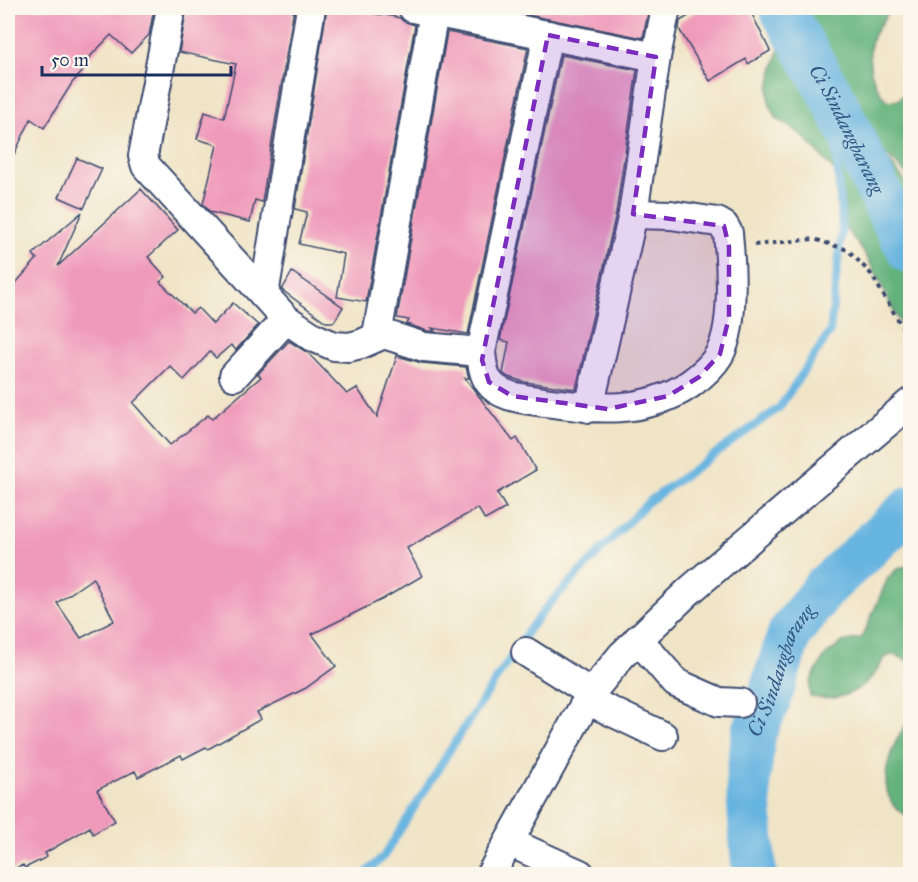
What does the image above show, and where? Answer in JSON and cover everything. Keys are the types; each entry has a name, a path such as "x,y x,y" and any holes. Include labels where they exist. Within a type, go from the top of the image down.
{"street":[{"path":"171,8 143,156 146,166 286,320 314,337 334,346 349,347 384,334 424,347 481,352"},
{"path":"264,295 311,8"},
{"path":"589,408 633,214 656,57 666,8"},
{"path":"377,335 424,10 656,57"},
{"path":"548,35 481,352 484,371 489,382 501,392 512,396 608,409 653,402 699,378 715,361 724,342 729,317 728,233 724,226 717,222 670,215 633,214"},
{"path":"234,376 286,320"},
{"path":"491,874 589,697 638,639 689,591 910,403"},
{"path":"638,639 676,683 718,702 740,703"},
{"path":"526,652 589,697 663,736"},
{"path":"509,842 580,874"}],"path":[{"path":"729,247 814,240 848,250 871,274 910,340"}],"highlighted area":[{"path":"548,35 656,57 633,214 724,226 729,247 729,317 720,354 699,377 668,396 608,409 512,396 489,382 482,360"}],"green space":[{"path":"780,8 836,8 840,10 841,8 890,8 873,37 870,63 873,79 887,101 898,100 910,88 910,177 876,145 909,186 910,183 910,340 870,264 843,223 837,202 839,176 800,134 775,116 770,104 771,79 782,37 783,23"},
{"path":"905,566 910,567 910,662 894,654 884,658 863,685 844,696 822,698 810,696 812,679 826,655 842,642 862,638 888,578 896,570"},
{"path":"910,719 910,819 892,803 886,782 893,749"},
{"path":"910,845 910,874 903,874 907,850"}],"building":[{"path":"8,8 154,9 149,35 131,53 111,35 81,66 85,69 72,83 44,128 31,119 8,167"},
{"path":"187,8 294,8 262,202 255,200 250,222 210,212 203,204 217,145 197,139 205,112 224,118 236,64 179,52"},
{"path":"327,8 344,8 382,14 400,18 415,25 366,302 337,297 344,254 299,244 307,212 295,209"},
{"path":"494,8 649,8 643,38"},
{"path":"702,8 749,8 770,51 748,64 746,59 710,81 679,29 680,21"},
{"path":"447,32 528,48 468,334 432,328 435,331 427,331 407,324 409,320 397,318"},
{"path":"561,55 637,70 616,213 576,389 525,382 508,377 503,373 509,342 500,340"},
{"path":"77,158 102,169 84,208 59,197"},
{"path":"141,189 178,230 148,257 166,277 160,282 192,313 198,308 213,324 233,303 258,325 236,350 231,345 216,358 210,352 184,380 170,366 133,403 170,445 208,415 212,419 261,377 258,374 289,341 308,353 347,394 357,388 377,417 397,356 422,363 466,367 469,378 465,378 513,441 517,438 536,470 497,493 506,508 485,520 478,508 407,548 422,576 383,599 312,634 336,666 306,688 257,712 261,719 208,749 206,747 183,759 181,755 138,777 135,771 97,790 115,821 93,834 90,827 45,853 47,857 25,868 23,865 8,872 8,292 37,259 33,254 82,212 58,266","holes":["93,578 114,621 81,638 57,603"]},
{"path":"292,272 343,307 334,322 326,322 282,290"}],"waterway":[{"name":"Ci Sindangbarang","path":"781,8 832,96 910,251"},
{"path":"365,874 384,856 455,742 530,628 551,602 648,502 779,408 830,332 842,228 832,96"},
{"name":"Ci Sindangbarang","path":"754,874 748,781 754,732 768,702 790,633 823,589 910,509"}]}
